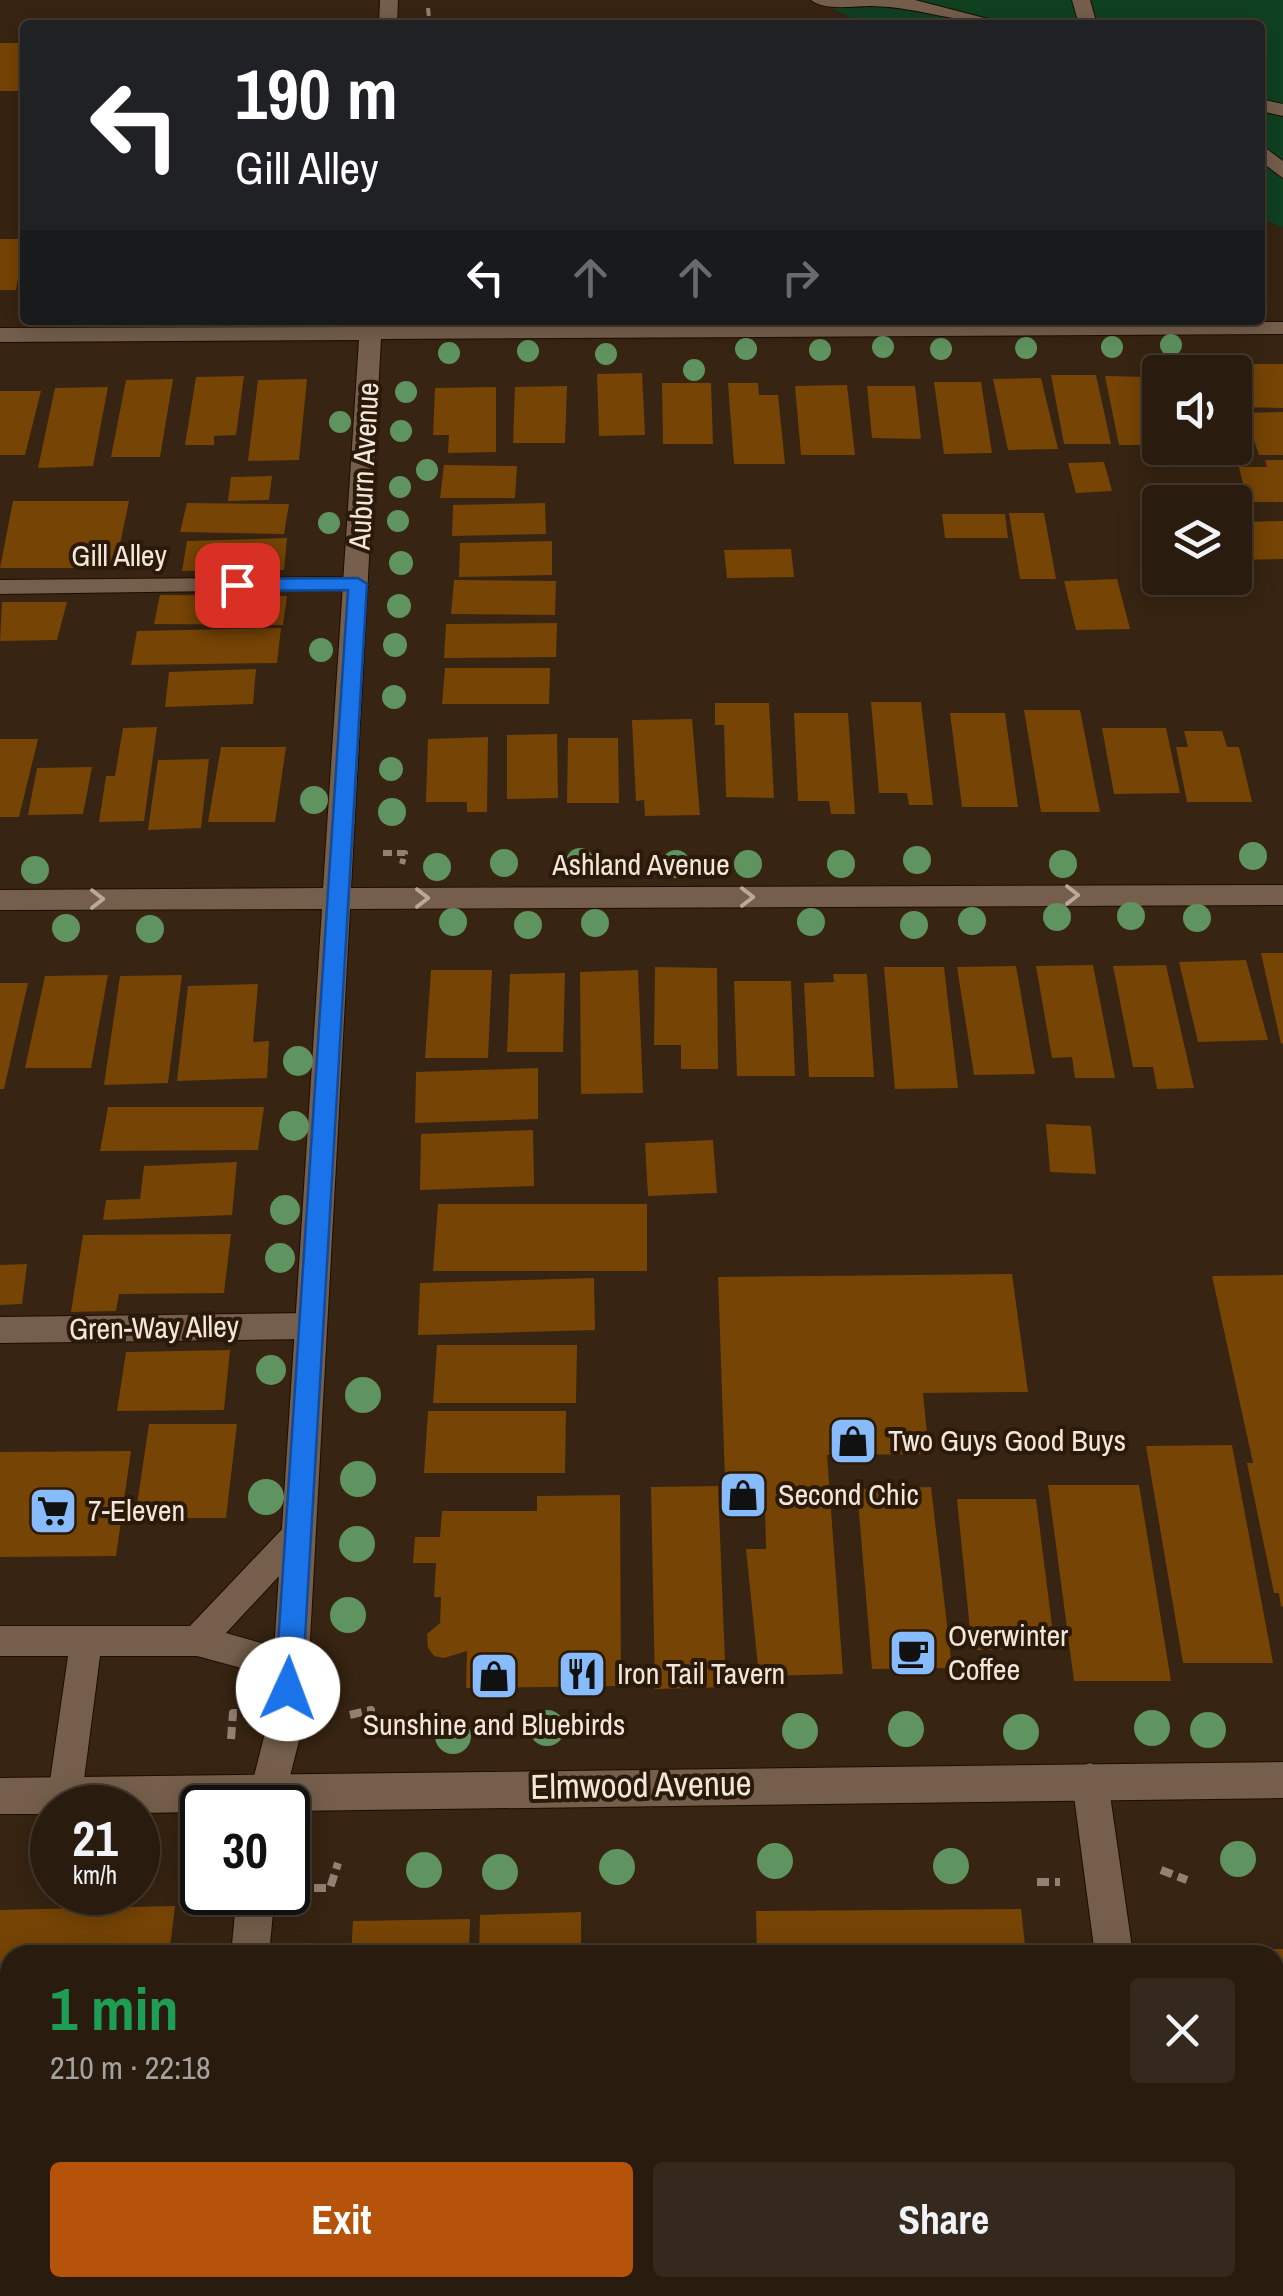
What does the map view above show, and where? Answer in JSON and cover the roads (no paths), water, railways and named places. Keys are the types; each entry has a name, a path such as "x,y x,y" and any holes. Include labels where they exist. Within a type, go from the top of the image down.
{"street":[{"path":"820,0 920,0"},
{"path":"888,2 977,20"},
{"path":"0,336 370,326 1283,328"},
{"name":"Auburn Avenue","path":"269,1785 288,1712 308,1326 358,584 370,326"},
{"name":"Ashland Avenue","path":"0,900 1283,894"},
{"name":"Elmwood Avenue","path":"310,1798 1283,1780"},
{"path":"1090,1782 1113,1945"},
{"name":"Elmwood Avenue","path":"0,1796 30,1796"},
{"path":"251,1945 254,1915"}],"lane":[{"name":"Gill Alley","path":"0,587 358,584"},
{"name":"Gren-Way Alley","path":"0,1330 308,1326"},
{"path":"197,1641 297,1535"},
{"path":"0,1641 197,1641 289,1665"},
{"path":"66,1785 86,1641"}],"place":[{"name":"Two Guys Good Buys","path":"853,1441"},
{"name":"Second Chic","path":"743,1495"},
{"name":"7-Eleven","path":"53,1511"},
{"name":"Overwinter Coffee","path":"913,1653"},
{"name":"Iron Tail Tavern","path":"582,1674"},
{"name":"Sunshine and Bluebirds","path":"494,1676"}]}
